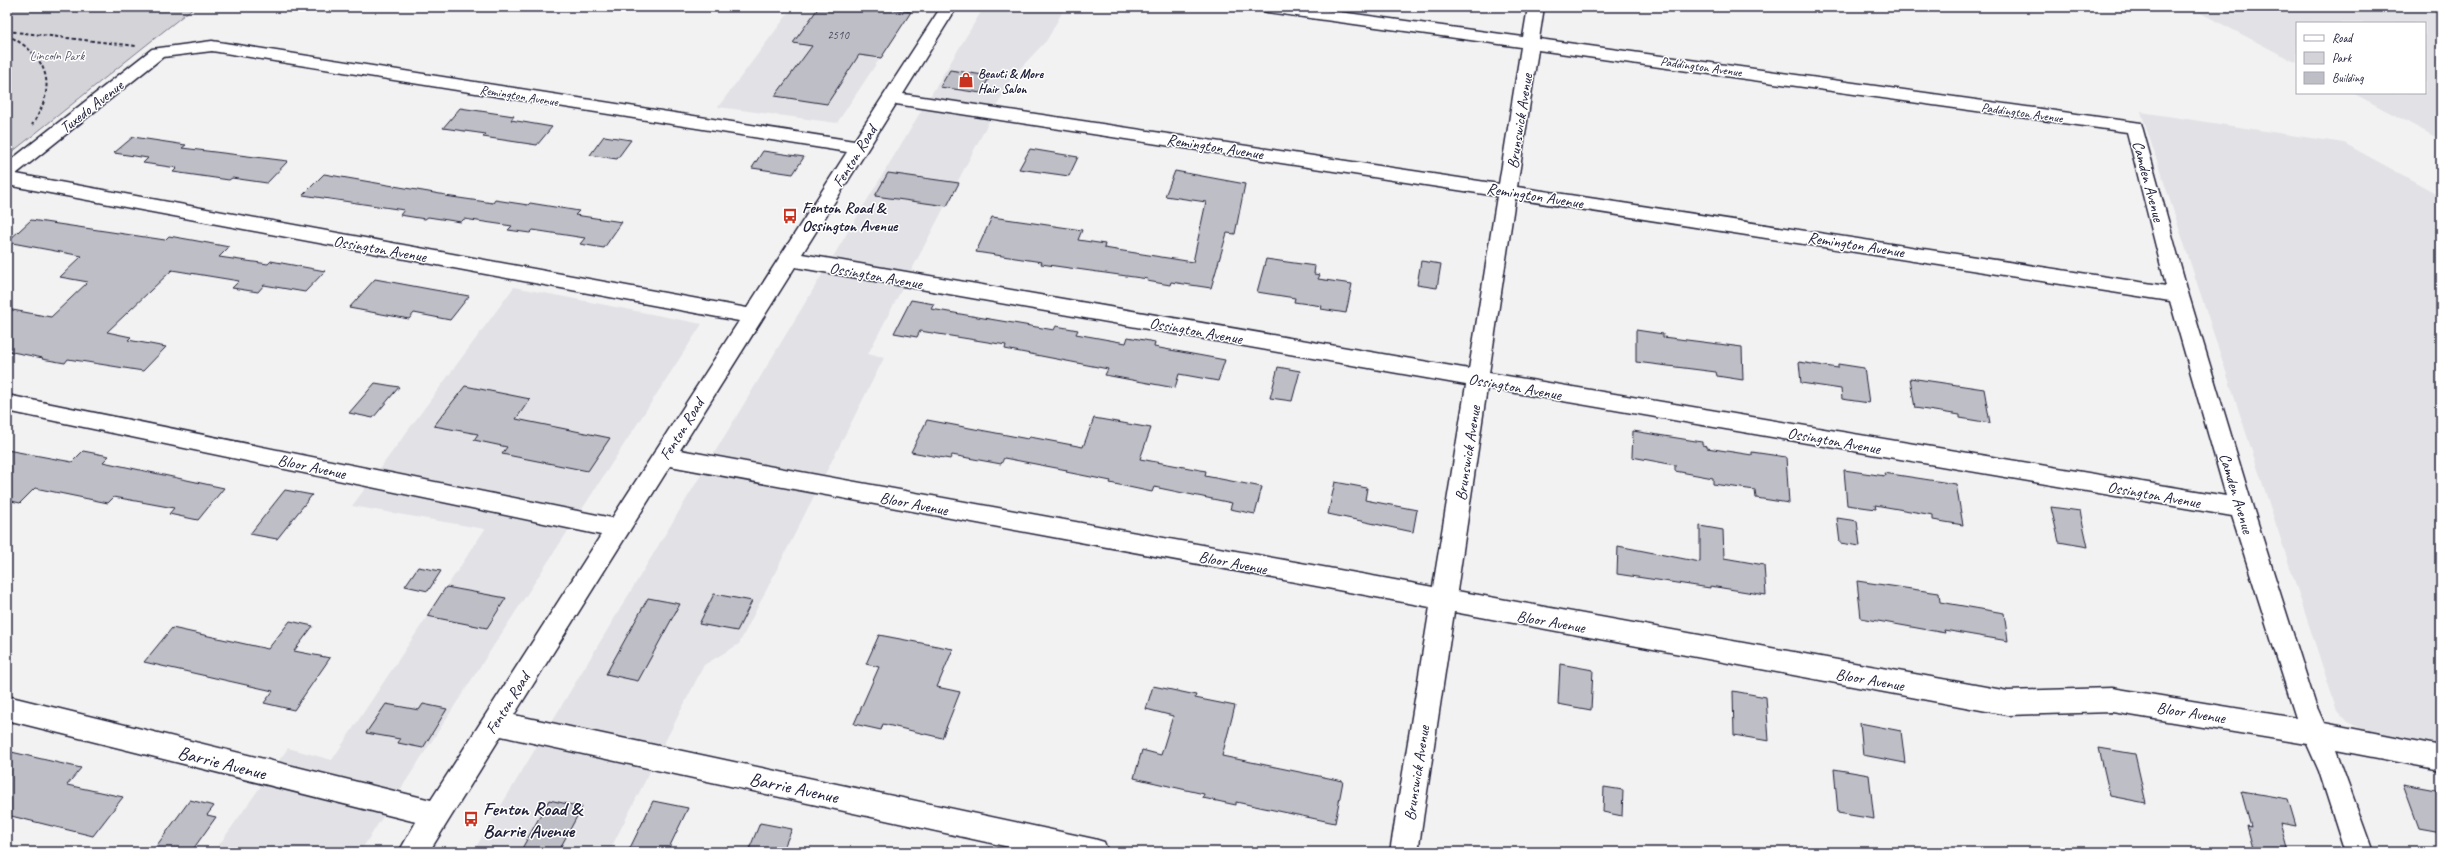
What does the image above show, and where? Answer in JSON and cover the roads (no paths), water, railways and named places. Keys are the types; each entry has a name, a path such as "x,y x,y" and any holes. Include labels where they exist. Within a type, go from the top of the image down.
{"street":[{"name":"Fenton Road","path":"413,852 494,722 949,7"},
{"name":"Paddington Avenue","path":"1267,7 1530,42 2135,128"},
{"name":"Brunswick Avenue","path":"1404,852 1479,380 1536,7"},
{"name":"Remington Avenue","path":"178,50 212,46 860,148"},
{"name":"Tuxedo Avenue","path":"7,172 158,53 178,50"},
{"name":"Remington Avenue","path":"891,98 1508,190 2148,289 2179,296"},
{"name":"Camden Avenue","path":"2135,128 2179,296 2241,508 2302,703 2332,771 2359,852"},
{"name":"Ossington Avenue","path":"7,179 753,316"},
{"name":"Ossington Avenue","path":"789,259 1479,380 2241,508"},
{"name":"Bloor Avenue","path":"7,403 617,529"},
{"name":"Bloor Avenue","path":"664,456 1443,601 2008,703 2112,700 2315,734 2441,758"},
{"name":"Barrie Avenue","path":"7,708 437,814"},
{"name":"Barrie Avenue","path":"494,722 1094,852"}],"place":[{"name":"Beauti & More Hair Salon","path":"966,80"},
{"name":"Fenton Road & Ossington Avenue","path":"790,216"},
{"name":"Fenton Road & Barrie Avenue","path":"471,819"}],"park label":[{"name":"Lincoln Park","path":"57,55"}]}
